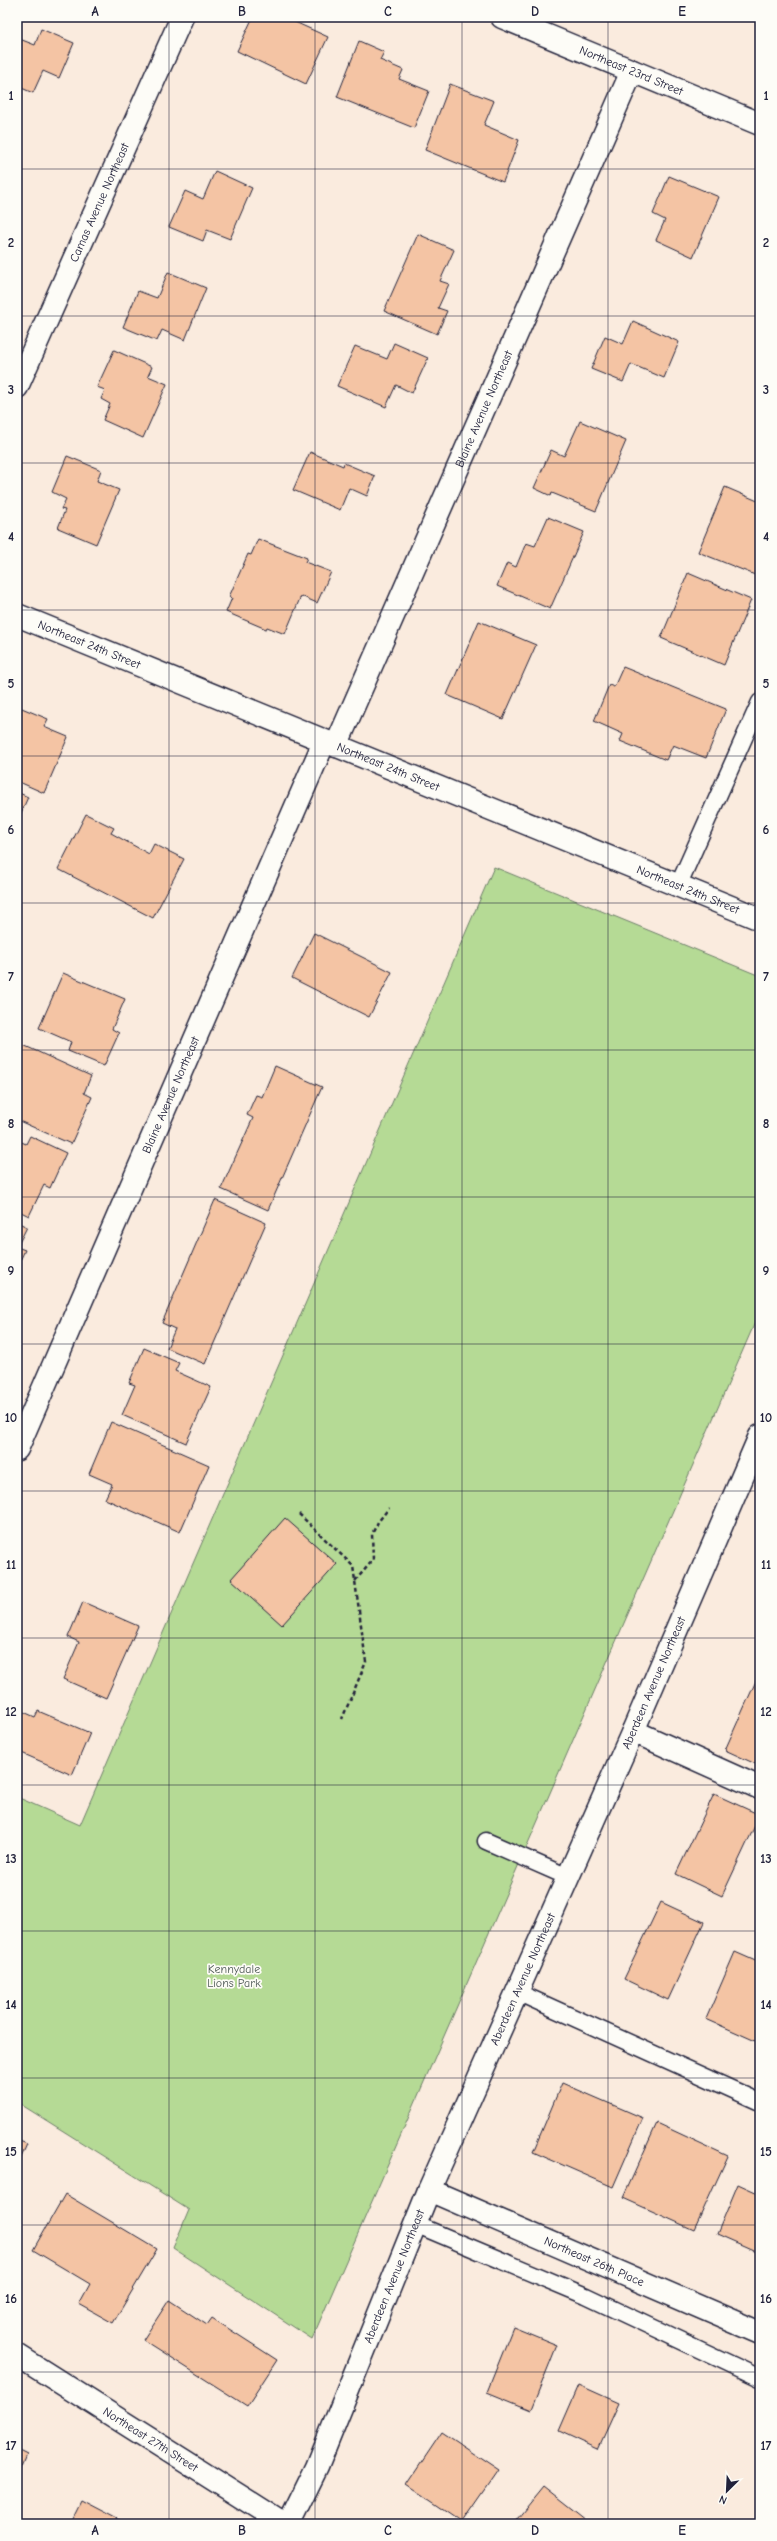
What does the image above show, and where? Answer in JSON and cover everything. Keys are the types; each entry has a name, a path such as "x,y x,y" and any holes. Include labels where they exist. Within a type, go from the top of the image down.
{"street":[{"name":"Camas Avenue Northeast","path":"17,387 182,17"},
{"name":"Northeast 23rd Street","path":"502,17 760,124"},
{"name":"Blaine Avenue Northeast","path":"17,1449 330,744 632,71"},
{"name":"Northeast 24th Street","path":"17,615 760,919"},
{"name":"Aberdeen Avenue Northeast","path":"289,2524 317,2467 429,2190 633,1731 760,1436"},
{"path":"633,1731 760,1788"},
{"name":"Northeast 26th Place","path":"429,2190 760,2333"},
{"name":"Northeast 27th Street","path":"17,2354 284,2524"}],"lane":[{"path":"678,886 760,702"},
{"path":"486,1841 568,1877"},
{"path":"517,1992 760,2102"},
{"path":"415,2224 586,2296 760,2378"}],"path":[{"path":"355,1582 373,1560 372,1534 378,1522 389,1508"},
{"path":"299,1514 353,1566 366,1662 342,1719"}],"green space":[{"name":"Kennydale Lions Park","path":"494,867 760,976 760,1311 312,2339 173,2248 189,2210 17,2102 17,1797 80,1825"}],"building":[{"path":"253,17 284,17 328,37 306,84 237,51"},
{"path":"41,29 74,43 59,78 43,71 33,93 17,86 17,38 35,45"},
{"path":"359,41 384,52 380,60 403,70 399,79 429,91 414,128 337,97"},
{"path":"450,84 494,101 484,125 519,140 503,182 425,150"},
{"path":"215,171 252,188 230,239 207,230 203,241 169,227 185,191 203,199"},
{"path":"669,176 719,197 693,257 656,240 665,220 653,214"},
{"path":"418,234 454,250 440,281 449,284 438,308 447,311 437,334 384,311"},
{"path":"168,272 206,288 185,340 162,330 157,341 123,327 138,291 157,298"},
{"path":"633,321 679,342 664,378 631,364 623,382 591,369 605,336 623,344"},
{"path":"394,343 428,358 412,393 396,385 386,407 337,386 355,346 387,359"},
{"path":"114,350 152,367 148,376 167,384 143,438 103,420 110,404 101,399 105,390 97,387"},
{"path":"580,421 626,441 596,511 552,493 551,496 534,488 551,450 564,456"},
{"path":"310,452 343,466 344,463 375,476 367,496 349,488 340,510 293,490"},
{"path":"67,456 101,470 97,481 119,490 96,544 58,528 65,510 61,509 66,499 52,492"},
{"path":"725,487 760,502 760,577 698,552"},
{"path":"548,517 584,532 550,609 497,586 507,563 516,567 526,543 535,546"},
{"path":"258,539 307,558 305,562 331,572 317,603 301,596 285,634 267,627 266,629 226,612 232,598 229,597 248,554 251,555"},
{"path":"688,573 751,600 724,665 661,638"},
{"path":"479,621 536,645 503,719 447,695"},
{"path":"623,667 726,709 706,758 673,745 666,760 620,741 623,734 594,721 609,685 614,687"},
{"path":"17,706 48,719 44,727 68,737 44,793 17,781"},
{"path":"17,792 28,797 17,822"},
{"path":"86,814 114,828 111,833 149,854 154,844 184,859 153,918 58,869"},
{"path":"314,933 392,972 369,1017 292,978"},
{"path":"63,973 125,999 112,1029 119,1033 104,1066 68,1051 71,1042 39,1028"},
{"path":"23,1045 91,1076 84,1093 92,1097 71,1144 17,1120 17,1060"},
{"path":"275,1066 322,1087 268,1210 221,1189 253,1118 247,1115 256,1095 262,1097"},
{"path":"30,1136 66,1153 50,1188 44,1185 29,1216 17,1210 17,1140 26,1144"},
{"path":"215,1200 266,1223 205,1364 167,1348 175,1329 162,1323"},
{"path":"17,1222 27,1227 17,1247"},
{"path":"17,1247 25,1250 17,1267"},
{"path":"144,1348 179,1363 175,1371 211,1387 186,1443 122,1415 135,1385 129,1383"},
{"path":"111,1422 209,1465 180,1532 105,1499 112,1484 89,1474"},
{"path":"285,1518 337,1564 282,1625 231,1579"},
{"path":"83,1602 138,1626 106,1698 63,1679 79,1642 68,1637"},
{"path":"760,1672 760,1766 725,1750"},
{"path":"17,1709 35,1717 38,1711 90,1733 72,1775 17,1751"},
{"path":"714,1794 760,1815 722,1896 676,1874"},
{"path":"661,1902 704,1922 668,2000 624,1979"},
{"path":"735,1952 760,1963 760,2043 706,2019"},
{"path":"562,2083 643,2118 613,2187 533,2152"},
{"path":"657,2123 728,2156 694,2230 623,2198"},
{"path":"17,2140 27,2144 17,2167"},
{"path":"738,2184 760,2194 760,2253 717,2234"},
{"path":"65,2194 157,2249 113,2323 79,2304 90,2284 33,2250"},
{"path":"169,2300 207,2325 212,2318 277,2360 247,2406 143,2340"},
{"path":"513,2327 557,2345 531,2410 487,2392"},
{"path":"579,2385 619,2403 598,2449 559,2431"},
{"path":"442,2432 499,2470 463,2522 407,2484"},
{"path":"17,2450 27,2455 17,2479"},
{"path":"544,2486 592,2524 513,2524"},
{"path":"81,2500 127,2524 69,2524"}]}
